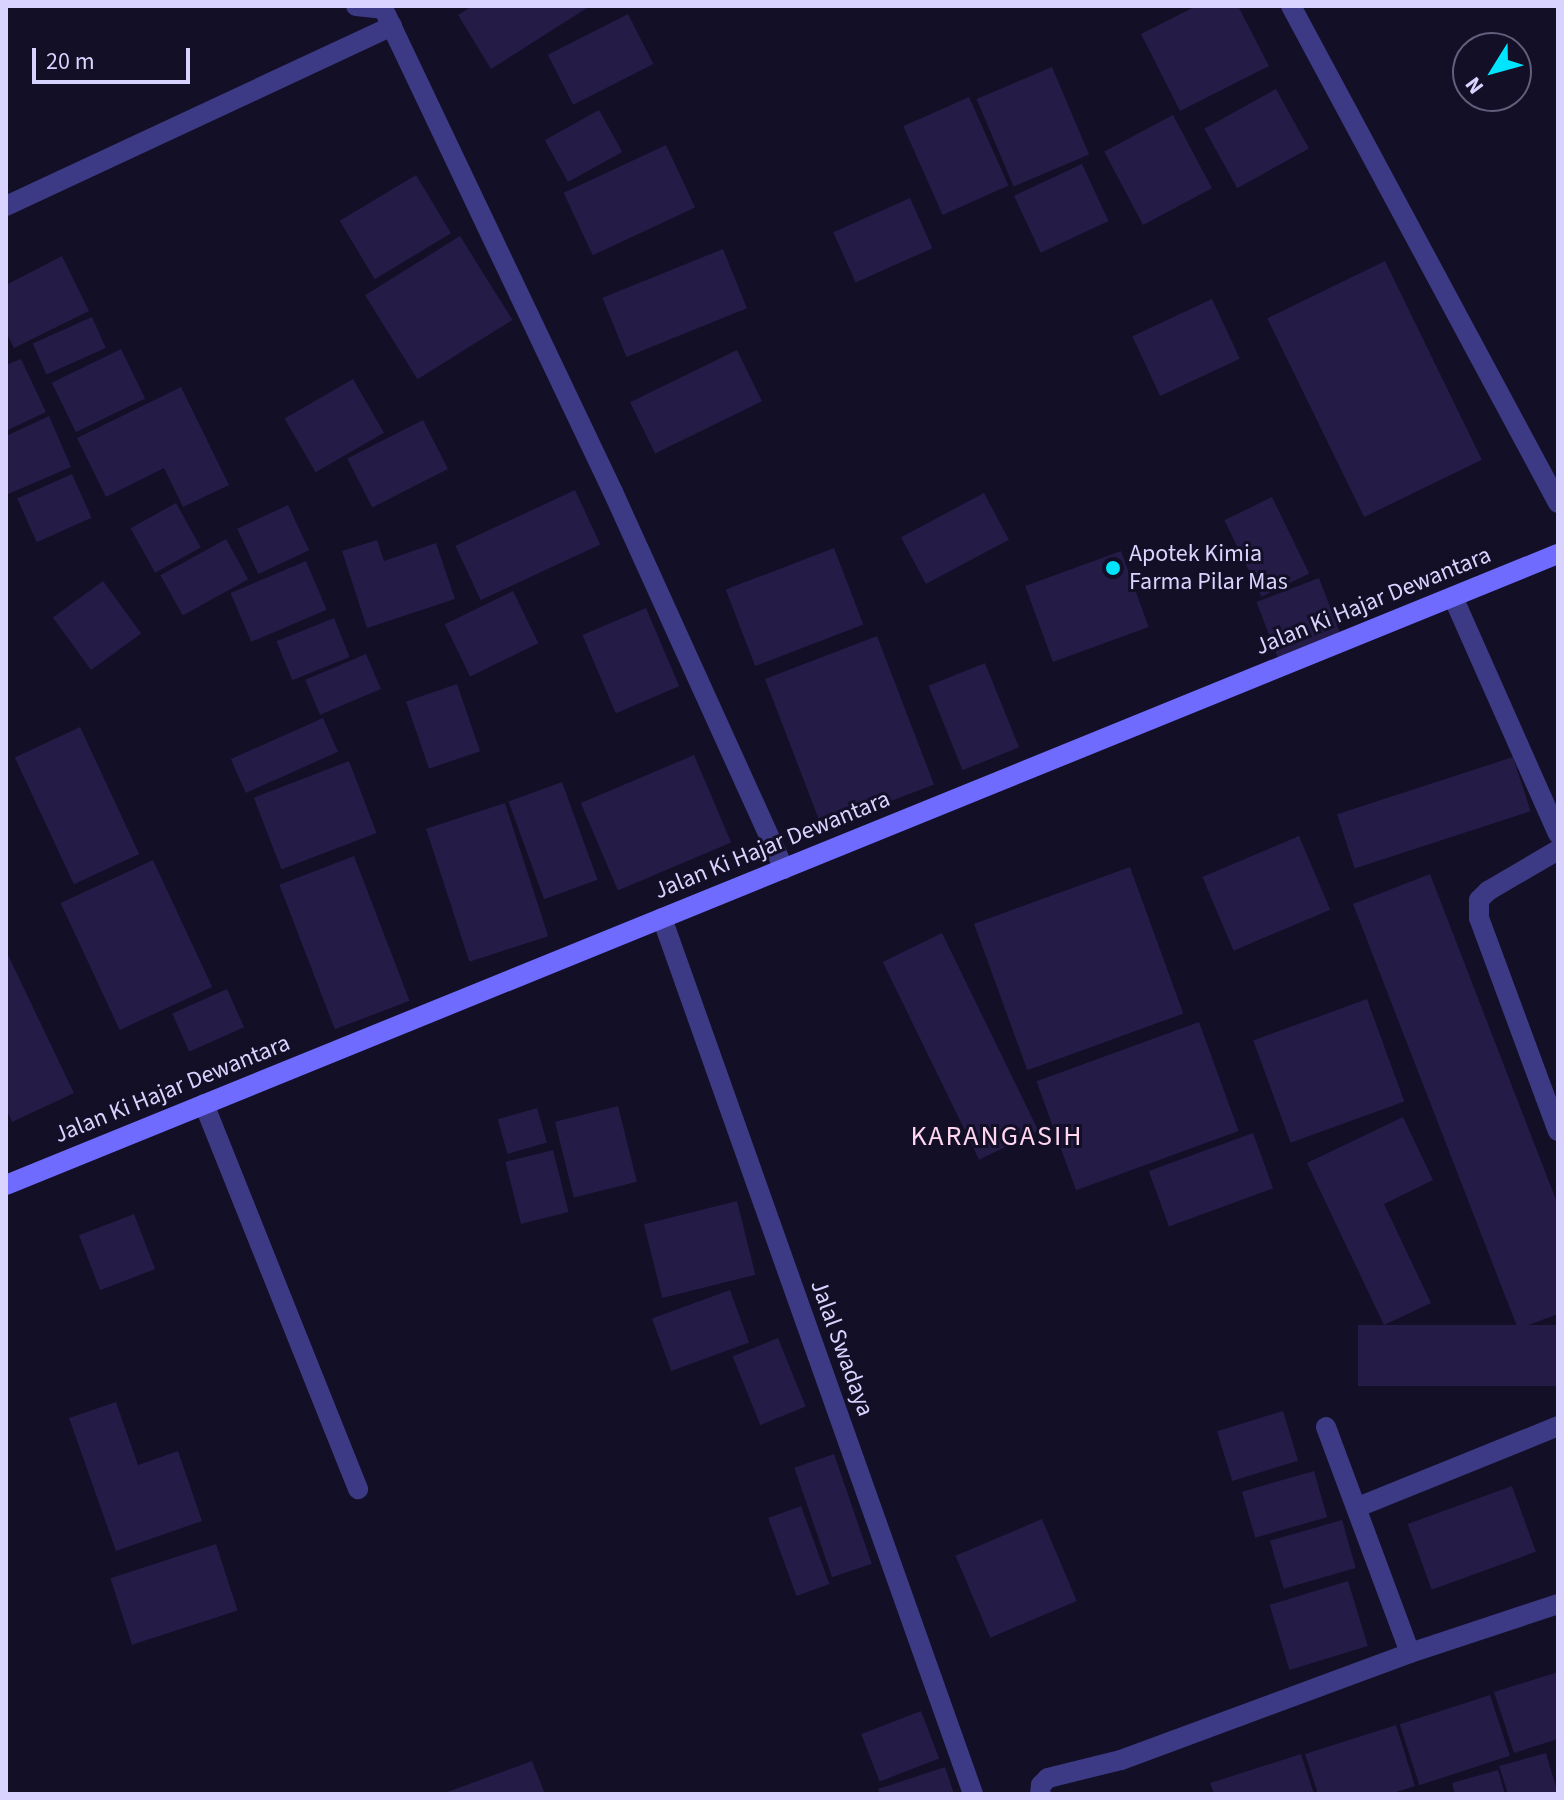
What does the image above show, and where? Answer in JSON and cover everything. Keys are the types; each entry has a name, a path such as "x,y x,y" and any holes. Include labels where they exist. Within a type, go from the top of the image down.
{"main road":[{"name":"Jalan Ki Hajar Dewantara","path":"6,1185 1558,554"}],"street":[{"path":"356,6 386,14 613,492 784,869"},
{"path":"1291,6 1558,503"},
{"path":"6,206 386,14"},
{"path":"1453,597 1558,834"},
{"path":"1558,850 1488,891 1479,900 1479,918 1558,1131"},
{"name":"Jalal Swadaya","path":"662,918 973,1794"},
{"path":"204,1104 358,1489"},
{"path":"1358,1507 1558,1426"},
{"path":"1326,1427 1410,1653"},
{"path":"1040,1794 1041,1785 1048,1778 1121,1760 1410,1653 1558,1604"}],"building":[{"path":"472,6 590,6 491,69 458,15"},
{"path":"1196,6 1238,6 1269,66 1180,111 1141,34"},
{"path":"628,14 653,64 573,105 548,55"},
{"path":"1052,67 1089,154 1014,186 977,99"},
{"path":"1276,89 1309,148 1237,188 1204,129"},
{"path":"969,97 1008,186 943,215 903,126"},
{"path":"599,110 622,152 568,182 545,140"},
{"path":"1173,115 1212,188 1143,225 1104,152"},
{"path":"666,145 695,208 593,255 564,193"},
{"path":"1082,164 1109,221 1041,253 1014,196"},
{"path":"416,175 451,233 375,279 340,221"},
{"path":"910,198 932,248 856,282 833,232"},
{"path":"460,236 512,320 417,379 365,295"},
{"path":"723,249 747,308 626,357 602,298"},
{"path":"62,256 89,311 14,348 6,332 6,285"},
{"path":"1385,261 1482,460 1364,517 1267,318"},
{"path":"1212,299 1240,359 1160,396 1132,336"},
{"path":"92,317 106,348 46,374 33,343"},
{"path":"121,349 145,398 76,432 52,383"},
{"path":"737,350 762,401 655,453 630,402"},
{"path":"21,359 46,412 6,431 6,365"},
{"path":"353,379 384,433 316,472 285,418"},
{"path":"181,387 229,485 183,507 164,468 106,497 77,438"},
{"path":"49,416 71,467 6,495 6,436"},
{"path":"423,420 448,469 372,508 347,459"},
{"path":"72,474 92,518 37,542 17,498"},
{"path":"575,490 600,544 481,600 455,546"},
{"path":"984,493 1009,540 926,584 901,537"},
{"path":"1272,497 1309,573 1262,597 1224,520"},
{"path":"176,503 201,548 155,573 131,528"},
{"path":"288,505 309,550 258,574 237,529"},
{"path":"226,539 248,579 183,616 160,575"},
{"path":"377,540 384,561 436,543 455,599 367,628 342,551"},
{"path":"834,548 863,625 755,666 726,590"},
{"path":"1121,551 1149,627 1053,662 1025,586"},
{"path":"306,561 327,610 251,642 231,593"},
{"path":"1319,578 1341,636 1279,660 1256,602"},
{"path":"103,581 141,634 91,670 53,617"},
{"path":"513,591 538,643 470,676 445,624"},
{"path":"646,608 679,686 616,713 582,635"},
{"path":"334,618 350,657 292,680 277,641"},
{"path":"877,636 934,784 822,827 765,679"},
{"path":"366,654 381,689 320,715 305,680"},
{"path":"985,663 1019,747 963,770 928,686"},
{"path":"457,684 480,751 429,769 406,702"},
{"path":"323,718 338,752 246,793 231,759"},
{"path":"80,727 139,854 74,884 15,757"},
{"path":"694,755 731,842 618,891 581,803"},
{"path":"1513,757 1531,811 1355,868 1337,814"},
{"path":"349,761 377,833 281,869 254,798"},
{"path":"562,782 598,880 544,899 508,801"},
{"path":"505,803 548,936 469,962 426,829"},
{"path":"1299,836 1330,910 1234,951 1202,877"},
{"path":"354,856 410,1001 335,1029 279,885"},
{"path":"153,860 212,987 120,1030 61,903"},
{"path":"1130,867 1183,1014 1027,1070 974,924"},
{"path":"1430,874 1558,1205 1558,1314 1518,1329 1353,904"},
{"path":"942,933 1038,1131 979,1160 883,962"},
{"path":"6,951 74,1093 12,1122 6,1109"},
{"path":"227,989 244,1027 189,1052 172,1013"},
{"path":"1367,999 1404,1101 1291,1143 1253,1040"},
{"path":"1199,1022 1239,1131 1076,1190 1036,1081"},
{"path":"618,1106 637,1182 574,1197 555,1122"},
{"path":"537,1108 547,1143 508,1154 498,1119"},
{"path":"1403,1117 1433,1180 1384,1204 1431,1303 1384,1325 1307,1163"},
{"path":"1253,1133 1273,1188 1169,1226 1149,1171"},
{"path":"553,1150 568,1212 521,1224 505,1162"},
{"path":"737,1201 755,1275 662,1298 644,1224"},
{"path":"134,1214 155,1269 100,1290 79,1235"},
{"path":"730,1290 749,1343 671,1371 652,1318"},
{"path":"1358,1325 1558,1325 1558,1386 1358,1386"},
{"path":"778,1338 806,1407 760,1425 733,1356"},
{"path":"116,1402 138,1465 178,1451 202,1521 116,1551 69,1418"},
{"path":"1283,1411 1298,1461 1232,1481 1217,1431"},
{"path":"834,1454 872,1564 832,1577 794,1468"},
{"path":"1314,1471 1327,1517 1255,1538 1242,1492"},
{"path":"1512,1486 1536,1552 1432,1590 1408,1524"},
{"path":"801,1506 829,1584 796,1596 768,1518"},
{"path":"1042,1519 1077,1601 990,1638 955,1556"},
{"path":"1342,1520 1356,1568 1284,1589 1270,1541"},
{"path":"216,1544 238,1611 132,1645 110,1578"},
{"path":"1348,1581 1368,1646 1289,1670 1270,1605"},
{"path":"1558,1672 1558,1739 1514,1753 1494,1692"},
{"path":"1490,1695 1510,1756 1419,1785 1400,1724"},
{"path":"921,1711 939,1759 880,1782 861,1734"},
{"path":"1396,1725 1415,1786 1390,1794 1318,1794 1305,1754"},
{"path":"1546,1753 1558,1794 1508,1794 1499,1766"},
{"path":"1301,1754 1314,1794 1214,1794 1210,1783"},
{"path":"532,1761 545,1794 442,1794"},
{"path":"945,1767 954,1794 880,1794 878,1789"},
{"path":"1498,1770 1505,1794 1455,1794 1452,1783"}],"place":[{"name":"Apotek Kimia Farma Pilar Mas","path":"1113,568"}],"district":[{"name":"KARANGASIH","path":"997,1136"}]}
